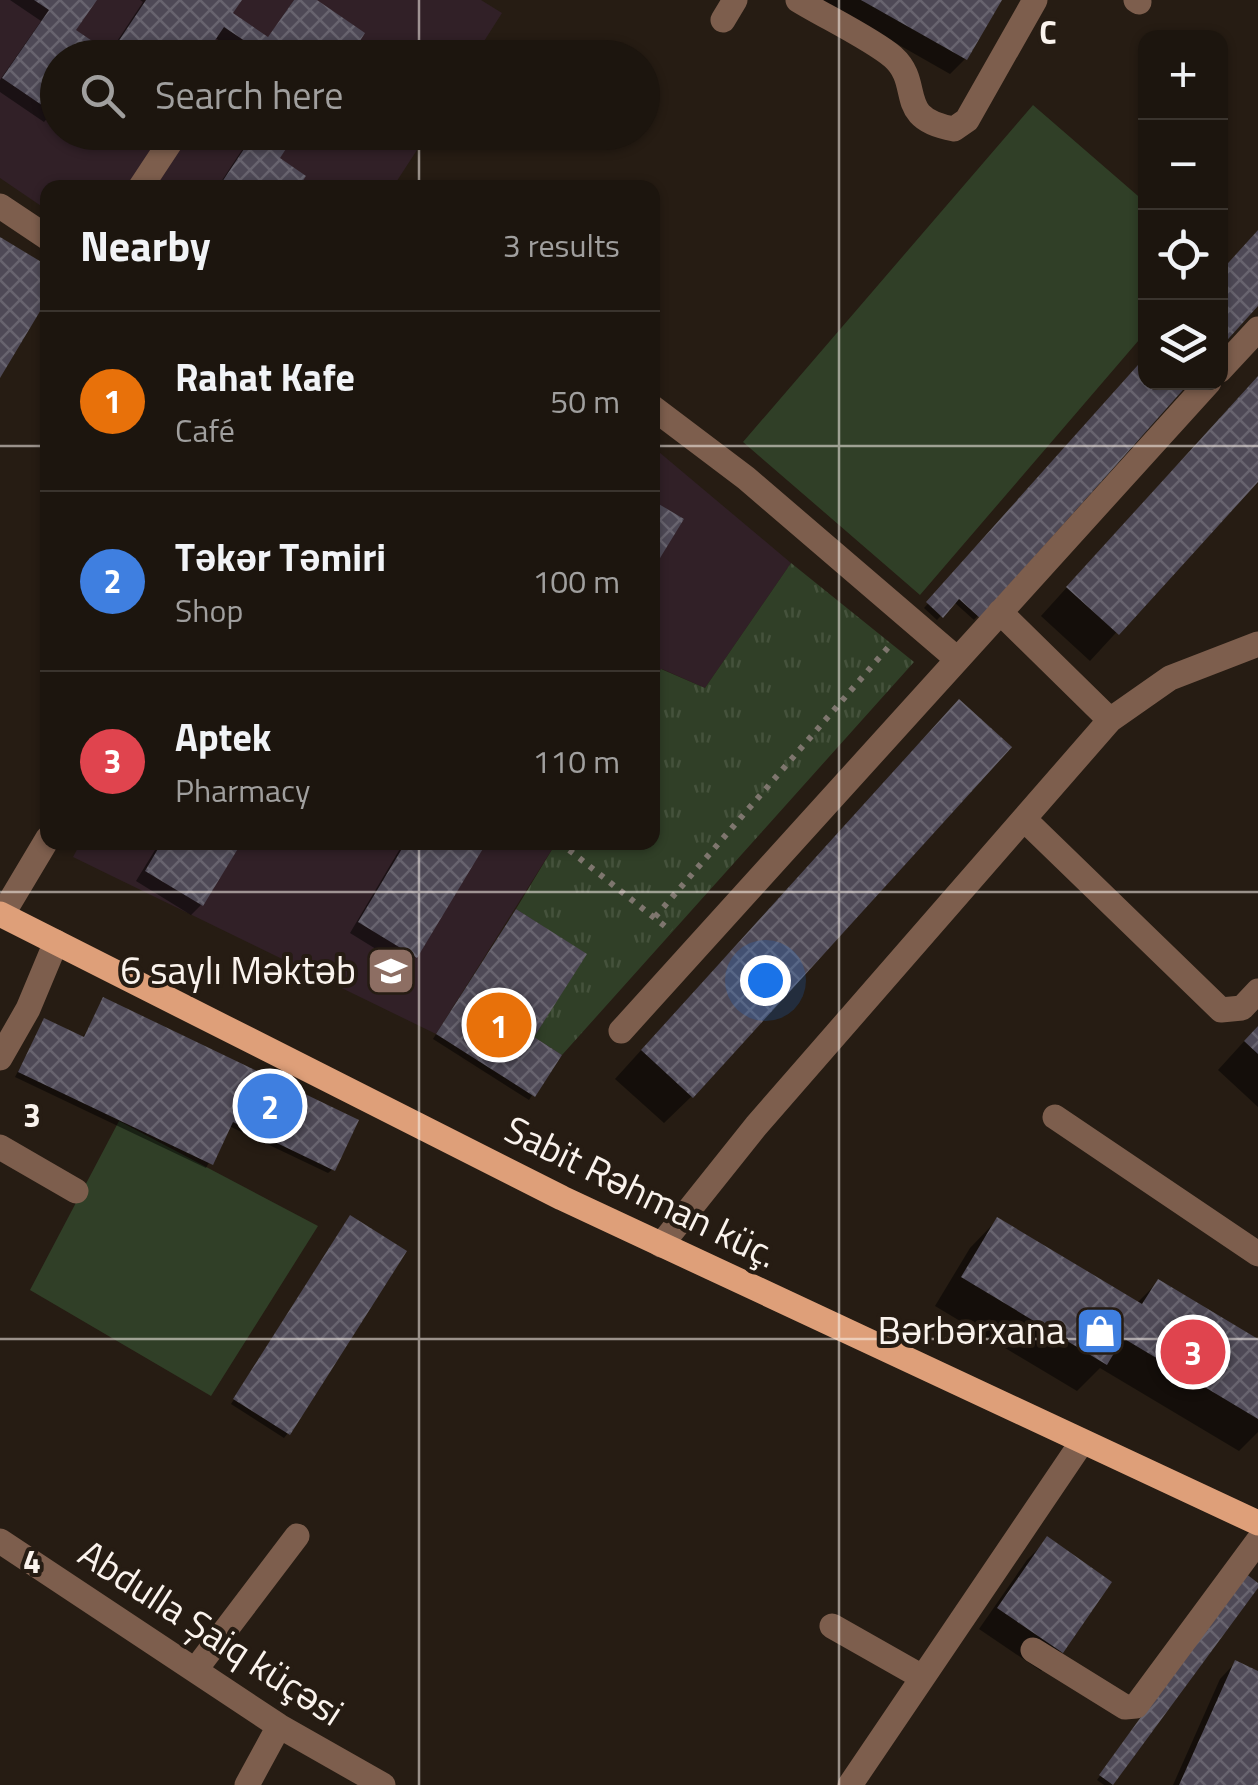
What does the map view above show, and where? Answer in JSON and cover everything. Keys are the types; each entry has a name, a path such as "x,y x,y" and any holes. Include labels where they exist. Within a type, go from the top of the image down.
{"main road":[{"name":"Sabit Rəhman küç.","path":"1,915 562,1198 1258,1522"}],"street":[{"path":"798,0 894,58 907,78 910,101 921,116 954,129 967,120 1035,0"},
{"path":"145,180 165,150"},
{"path":"0,206 40,233"},
{"path":"1228,361 1258,329"},
{"path":"621,1030 1203,390"},
{"path":"660,412 746,478 957,660"},
{"path":"1000,612 1110,720"},
{"path":"661,1245 756,1126 1110,720 1170,678 1258,644"},
{"path":"1024,819 1221,1010 1242,1008 1258,991"},
{"path":"1,915 41,850"},
{"path":"0,1058 28,1009 56,942"},
{"path":"1055,1116 1258,1254"},
{"path":"0,1147 76,1190"},
{"path":"850,1785 1082,1442"},
{"path":"196,1669 297,1536"},
{"name":"Abdulla Şaiq küçəsi","path":"0,1541 278,1726 383,1785"},
{"path":"1033,1650 1125,1707 1136,1706 1258,1541"},
{"path":"832,1626 922,1677"},
{"path":"247,1785 278,1726"}],"path":[{"path":"655,916 891,644"},
{"path":"569,850 672,932"}],"shaded area":[{"path":"0,0 481,0 502,13 485,40 40,40 40,150 417,150 398,180 40,180 40,205 0,178"},
{"path":"660,453 791,563 705,688 662,669 660,672"},
{"name":"6 saylı Məktəb","path":"77,850 552,850 436,1034 73,857"}],"green space":[{"path":"1033,105 1138,196 1138,341 920,595 743,442"},
{"path":"791,563 914,662 562,1055 534,1037 586,954 516,909 552,850 660,850 660,671 705,688"},
{"path":"119,1121 318,1226 211,1396 30,1290"}],"building":[{"path":"34,0 97,0 76,30 91,40 40,40 40,104 2,78 49,10"},
{"path":"146,0 242,0 233,13 268,37 294,0 317,0 365,33 361,40 243,40 224,27 215,40 119,40"},
{"path":"861,0 1002,0 967,60"},
{"path":"243,150 285,150 280,158 306,176 303,180 223,180"},
{"path":"1258,230 1258,306 1228,339 1228,300 1228,263"},
{"path":"0,237 40,261 40,311 0,378"},
{"path":"1138,365 1138,390 1183,390 980,618 959,599 943,618 926,602"},
{"path":"1258,376 1258,482 1119,635 1066,587"},
{"path":"660,505 684,519 660,558"},
{"path":"959,699 1012,747 693,1098 641,1050"},
{"path":"157,850 237,850 203,906 145,871"},
{"path":"401,850 482,850 417,958 358,922"},
{"path":"516,909 587,954 534,1037 562,1055 535,1097 436,1034"},
{"path":"103,997 359,1120 335,1171 233,1122 213,1165 18,1072 44,1018 84,1037"},
{"path":"1258,1026 1258,1054 1244,1041"},
{"path":"350,1215 407,1251 290,1435 233,1399"},
{"path":"997,1217 1142,1304 1158,1279 1258,1339 1258,1419 1123,1338 1107,1365 961,1277"},
{"path":"1047,1536 1112,1582 1063,1653 997,1608"},
{"path":"1245,1573 1258,1583 1258,1588 1113,1785 1099,1775"},
{"path":"1235,1660 1258,1671 1258,1785 1179,1785"}],"place":[{"name":"6 saylı Məktəb","path":"391,971"},
{"name":"Rahat Kafe","path":"499,1025"},
{"name":"Təkər Təmiri","path":"270,1106"},
{"name":"Bərbərxana","path":"1100,1331"},
{"name":"Aptek","path":"1193,1352"}]}
